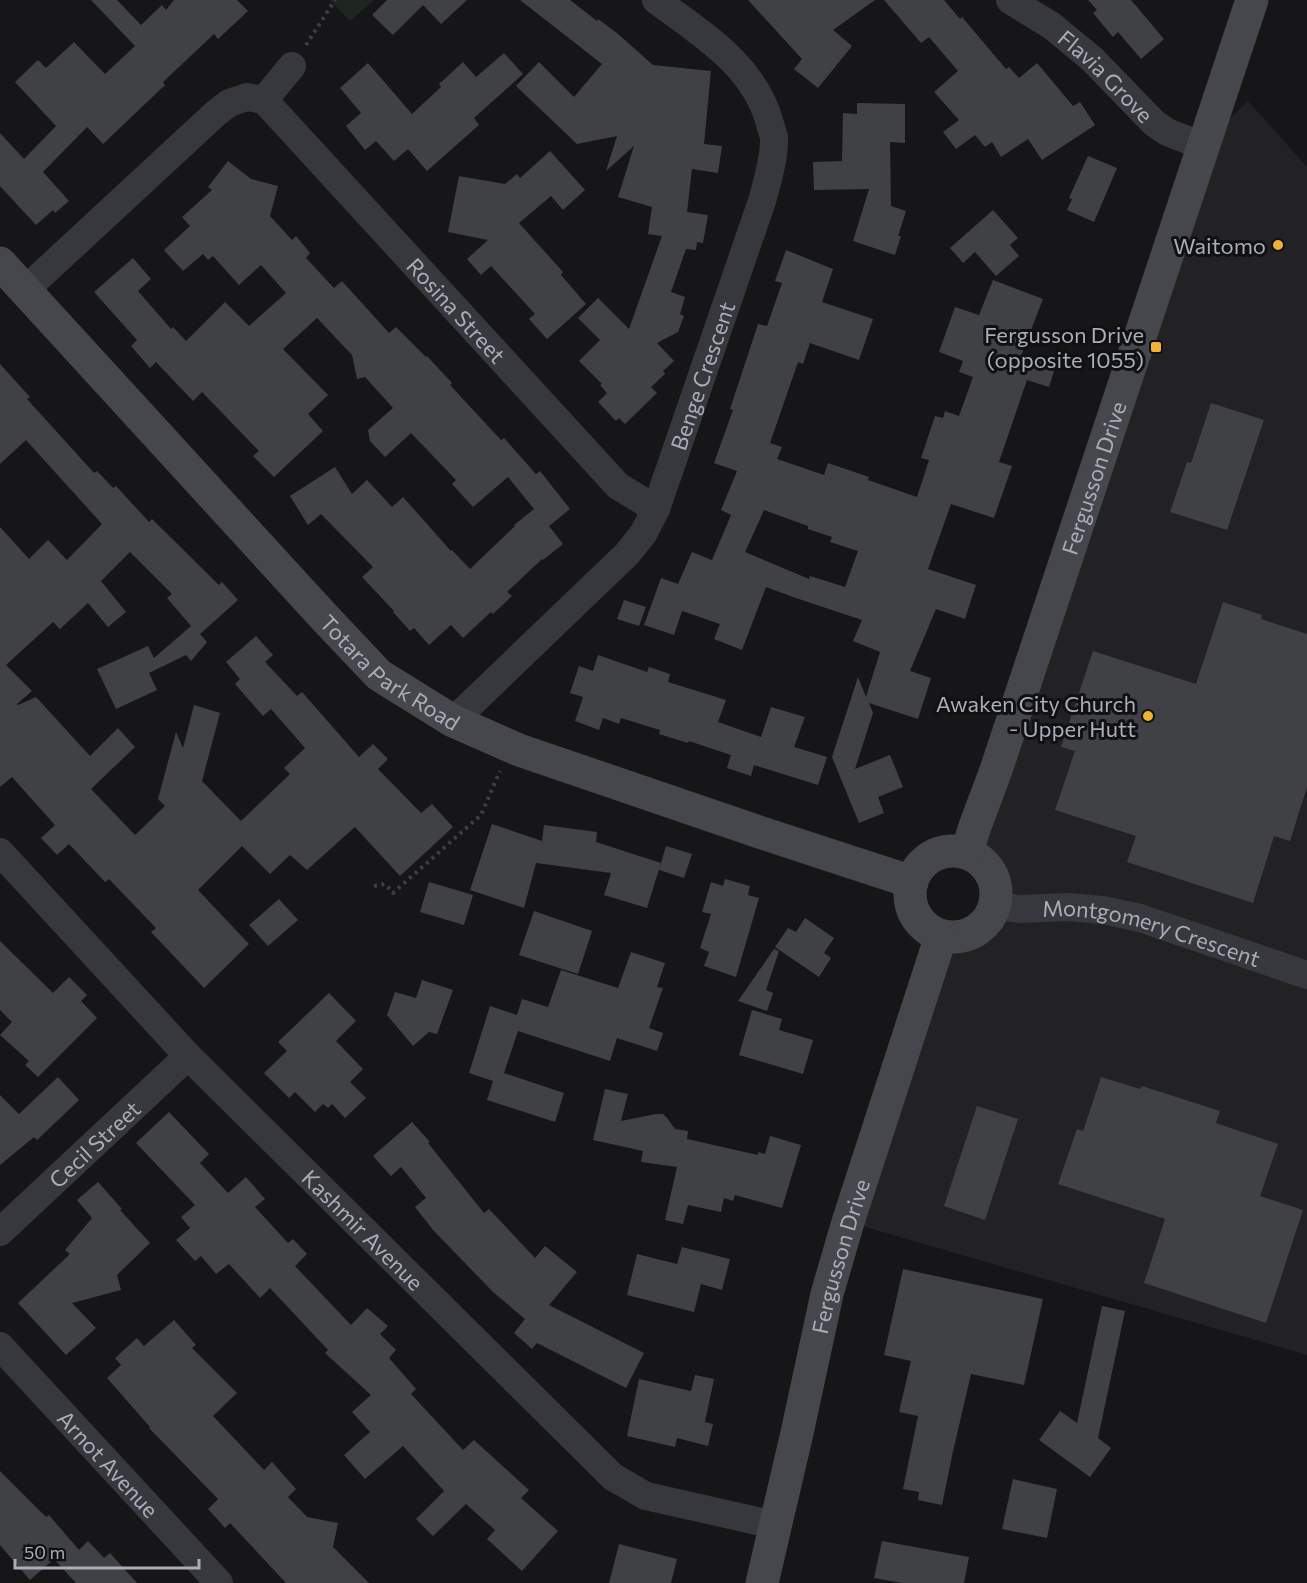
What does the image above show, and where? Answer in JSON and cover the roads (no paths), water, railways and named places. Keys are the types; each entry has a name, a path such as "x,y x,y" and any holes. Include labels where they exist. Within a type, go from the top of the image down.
{"main road":[{"name":"Fergusson Drive","path":"967,853 1252,0"},
{"name":"Totara Park Road","path":"0,263 380,675 453,720 512,746 759,832 912,882"},
{"path":"953,851 967,853 982,862 991,873 996,890 995,906 982,927 954,938 941,936 921,924 915,915 911,904 912,882 918,869 927,859 940,853 953,851"},
{"name":"Fergusson Drive","path":"762,1583 827,1294 848,1222 941,936"}],"street":[{"name":"Benge Crescent","path":"453,720 627,554 643,534 656,509 762,201 770,171 774,137 767,112 757,91 743,70 722,50 656,0"},
{"name":"Flavia Grove","path":"1010,0 1052,26 1092,59 1154,123 1167,132 1203,146"},
{"path":"25,290 215,114 246,96 264,100 292,66"},
{"name":"Rosina Street","path":"264,100 618,486 656,509"},
{"name":"Kashmir Avenue","path":"0,852 188,1056 613,1477 645,1496 775,1525"},
{"name":"Montgomery Crescent","path":"995,906 1020,909 1068,907 1103,910 1140,918 1307,975"},
{"name":"Cecil Street","path":"0,1232 188,1056"},
{"name":"Arnot Avenue","path":"0,1346 219,1583"}],"place":[{"name":"Waitomo","path":"1278,245"},
{"name":"Fergusson Drive (opposite 1055)","path":"1156,347"},
{"name":"Awaken City Church - Upper Hutt","path":"1148,716"}]}
